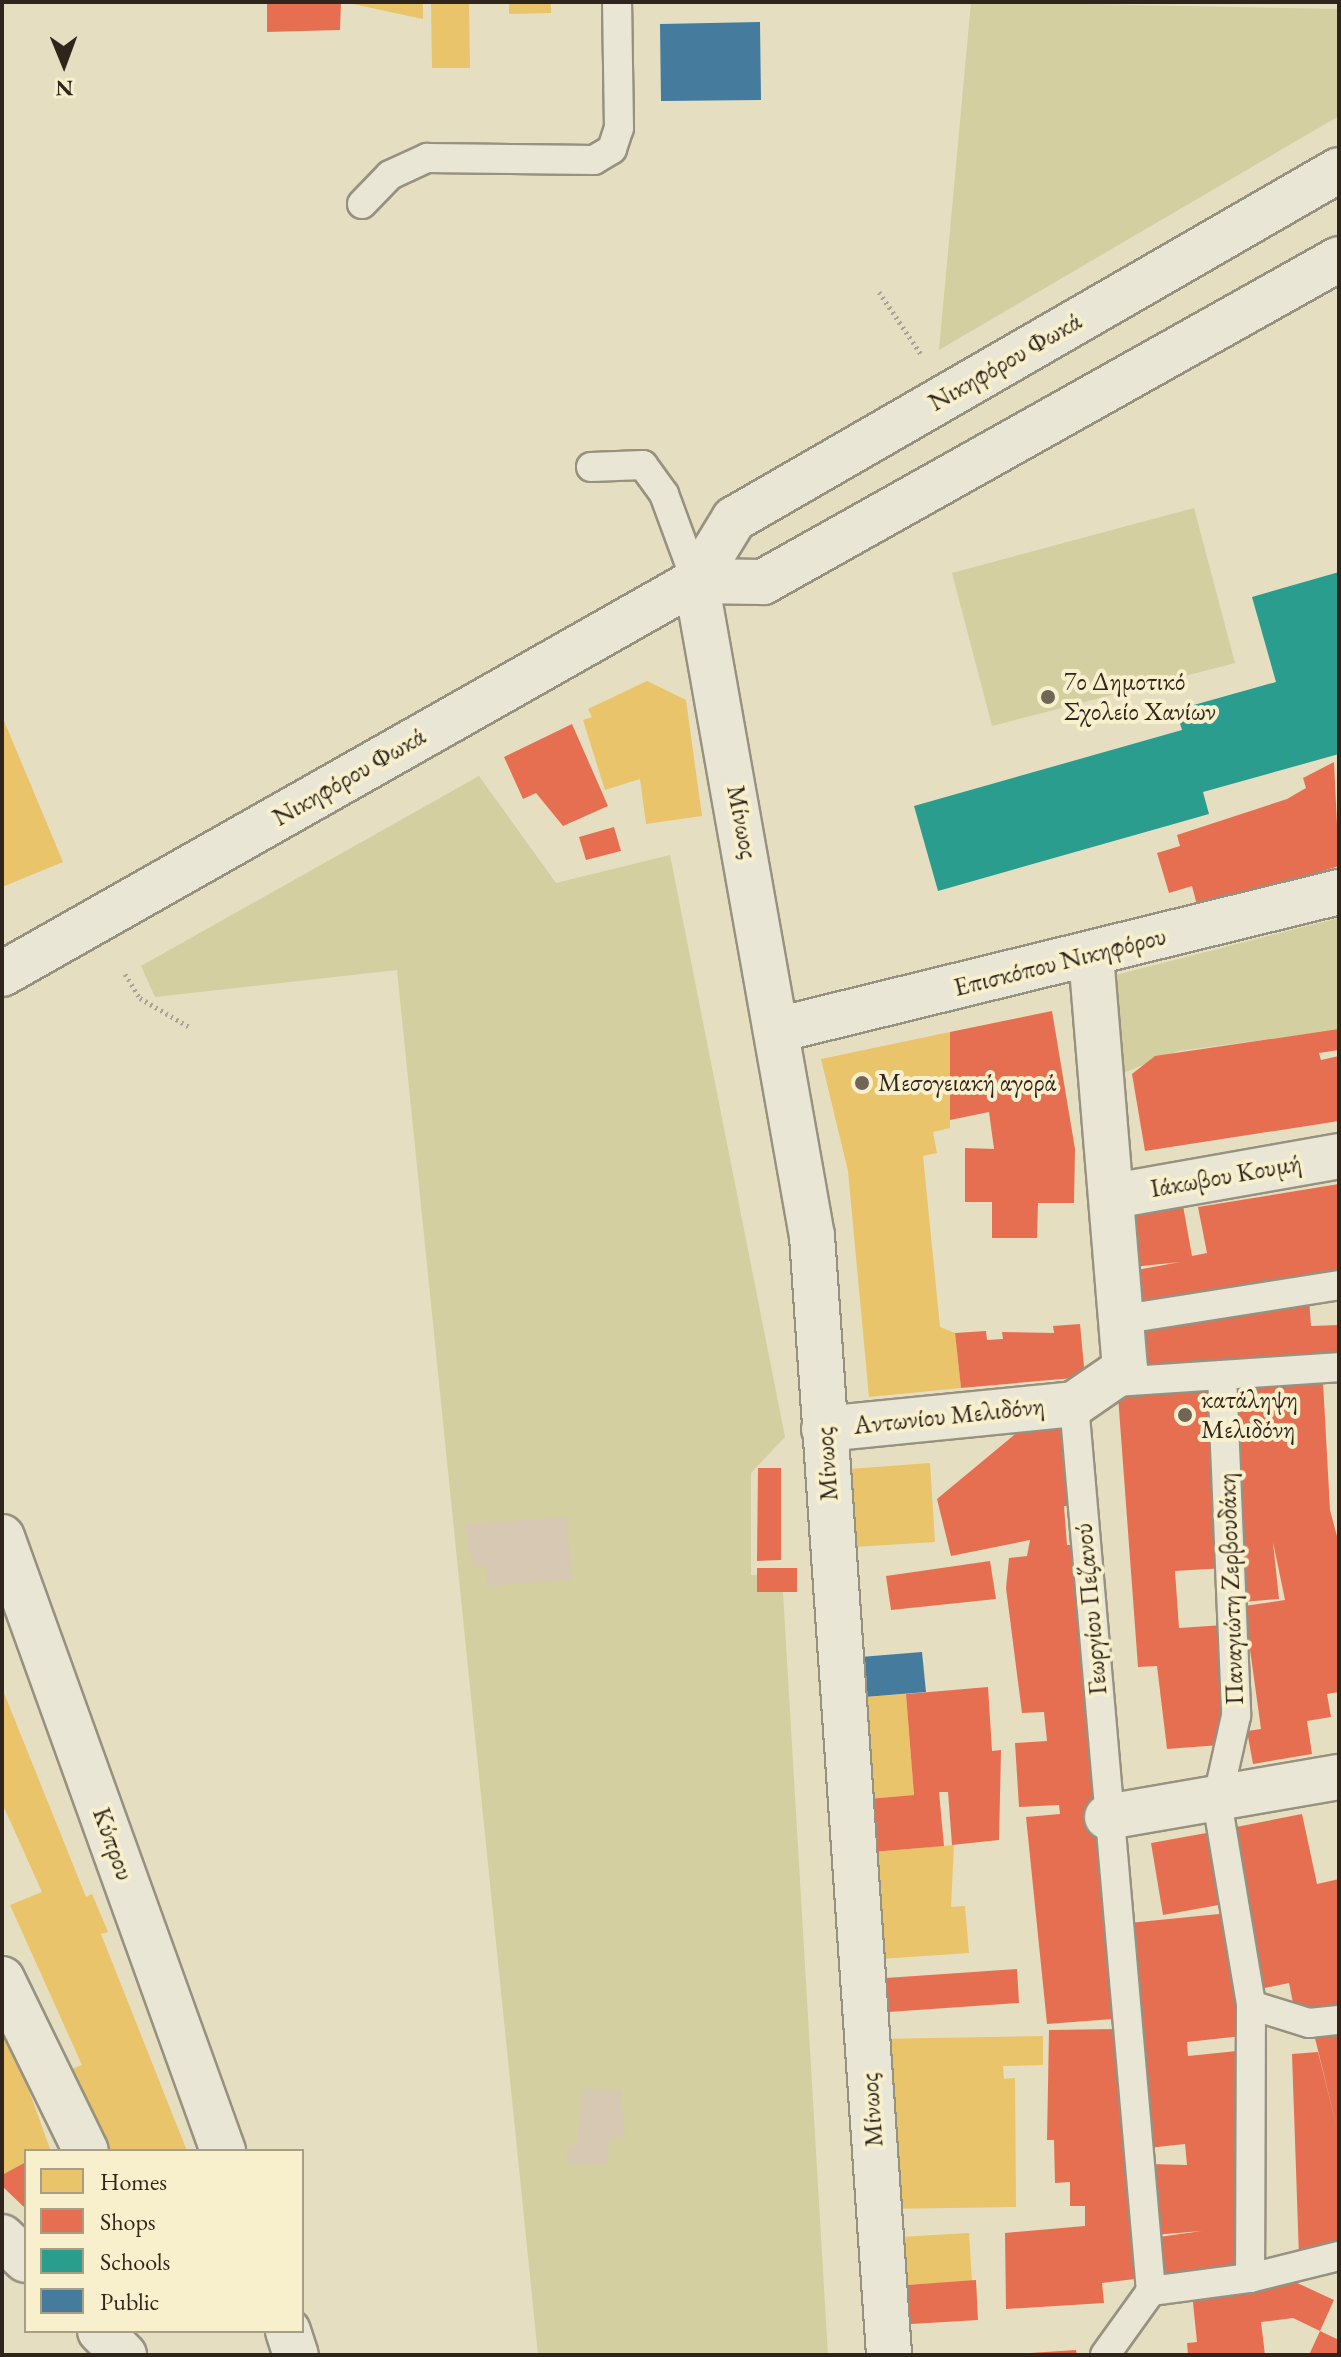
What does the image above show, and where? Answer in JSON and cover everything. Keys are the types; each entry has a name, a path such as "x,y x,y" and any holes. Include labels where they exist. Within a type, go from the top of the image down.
{"street":[{"name":"Νικηφόρου Φωκά","path":"2,974 696,581 734,519 1339,170"},
{"path":"696,581 763,582 1339,259"},
{"name":"Μίνωος","path":"696,581 781,1029 812,1236 889,2355"},
{"name":"Επισκόπου Νικηφόρου","path":"781,1029 1339,892"},
{"path":"1074,1404 1114,1382 1128,1352 1091,955"},
{"name":"Ιάκωβου Κουμή","path":"1113,1196 1339,1156"},
{"name":"Αντωνίου Μελιδόνη","path":"824,1429 1074,1404"},
{"name":"Κύπρου","path":"2,1537 14,1606 222,2149"},
{"path":"1107,1817 1217,1801 1339,1777"},
{"path":"2,1979 85,2149"},
{"path":"2,2237 24,2258"},
{"path":"102,2333 124,2355"},
{"path":"289,2333 296,2355"}],"lane":[{"path":"362,204 390,175 427,158 594,160 612,149 619,128 617,2"},
{"path":"591,467 643,465 664,494 696,581"},
{"path":"1125,1319 1339,1285"},
{"path":"1114,1382 1339,1367"},
{"name":"Παναγιώτη Ζερβουδάκη","path":"1222,1375 1236,1716 1217,1801 1251,2005 1250,2278"},
{"name":"Γεωργίου Πεζανού","path":"1074,1404 1107,1817 1151,2291"},
{"path":"1251,2005 1309,2023 1339,2020"},
{"path":"1105,2355 1151,2291 1250,2278 1339,2256"}],"path":[{"path":"879,292 949,395"},
{"path":"125,974 140,998 191,1028"}],"shaded area":[{"path":"971,2 1339,9 1339,116 939,350"},
{"path":"1194,508 1235,663 992,726 952,573"},
{"path":"479,776 556,883 670,855 785,1437 751,1473 751,1575 782,1576 828,2355 538,2355 397,970 155,997 141,966"},
{"path":"1339,918 1339,1030 1178,1051 1113,1077 1100,979"}],"building: Homes":[{"path":"348,2 423,2 423,19 348,3"},
{"path":"431,2 469,2 470,68 432,68"},
{"path":"509,2 551,2 551,13 509,14"},
{"path":"647,681 686,700 702,816 646,824 640,779 605,790 583,720 592,717 588,709"},
{"path":"2,716 63,862 2,887"},
{"path":"950,1032 950,1128 933,1132 937,1153 923,1156 940,1327 955,1333 961,1388 869,1397 848,1171 821,1059"},
{"path":"930,1463 935,1542 854,1547 849,1469"},
{"path":"2,1688 86,1897 92,1894 108,1932 101,1934 186,2149 109,2149 80,2104 67,2071 82,2065 10,1905 42,1892 2,1803"},
{"path":"906,1694 914,1795 868,1799 852,1698"},
{"path":"954,1845 951,1907 965,1906 969,1953 880,1959 872,1852"},
{"path":"2,2015 50,2149 24,2149 24,2163 2,2175"},
{"path":"1043,2036 1043,2065 1003,2066 1004,2079 1015,2078 1016,2207 882,2209 879,2039"},
{"path":"969,2233 972,2281 904,2285 901,2237"}],"building: Shops":[{"path":"267,2 341,2 340,30 267,32"},
{"path":"572,724 608,806 563,826 536,793 523,799 504,757"},
{"path":"1334,762 1339,866 1310,875 1311,881 1198,909 1192,886 1169,893 1157,853 1180,846 1177,835 1287,799 1306,788 1303,778"},
{"path":"614,827 621,851 586,860 579,837"},
{"path":"1052,1011 1075,1149 1074,1203 1038,1203 1037,1238 992,1238 992,1202 965,1202 965,1148 994,1149 989,1112 950,1120 950,1032"},
{"path":"1339,1029 1339,1050 1319,1053 1321,1060 1339,1056 1339,1121 1145,1151 1132,1074 1155,1056"},
{"path":"1339,1184 1339,1272 1133,1310 1126,1272 1180,1262 1133,1267 1123,1211 1182,1200 1192,1256 1207,1253 1198,1207"},
{"path":"1309,1298 1311,1326 1339,1325 1339,1358 1150,1378 1141,1330"},
{"path":"1080,1324 1085,1377 961,1388 955,1333 986,1331 987,1340 1003,1339 1002,1332 1054,1333 1053,1326"},
{"path":"1323,1382 1330,1510 1339,1544 1339,1692 1327,1694 1331,1717 1307,1721 1312,1754 1253,1764 1247,1731 1261,1729 1244,1606 1285,1600 1273,1542 1279,1599 1243,1602 1227,1388"},
{"path":"1212,1390 1225,1568 1175,1571 1179,1628 1224,1625 1233,1744 1167,1749 1157,1666 1138,1667 1118,1396"},
{"path":"1068,1423 1074,1506 1064,1506 1067,1545 1075,1545 1113,2019 1047,2024 1026,1817 1060,1814 1059,1805 1019,1807 1015,1743 1047,1741 1044,1712 1022,1713 1006,1588 1009,1558 1027,1556 1030,1540 951,1556 937,1499 1025,1426"},
{"path":"758,1468 781,1468 781,1560 757,1561"},
{"path":"990,1561 996,1599 891,1610 886,1576"},
{"path":"757,1568 797,1568 797,1592 757,1592"},
{"path":"988,1687 992,1751 1001,1750 999,1840 952,1845 948,1792 939,1792 944,1846 872,1852 868,1799 914,1795 906,1694"},
{"path":"1302,1814 1317,1884 1339,1879 1339,2011 1319,2015 1293,2003 1289,1983 1260,1989 1226,1829"},
{"path":"1212,1832 1224,1904 1163,1915 1151,1843"},
{"path":"1229,1913 1242,2036 1187,2042 1188,2056 1237,2051 1244,2269 1162,2276 1159,2237 1202,2231 1153,2235 1150,2164 1187,2165 1185,2144 1148,2148 1140,2061 1146,2060 1129,1923"},
{"path":"1017,1969 1019,2003 874,2013 871,1979"},
{"path":"1117,2029 1126,2181 1143,2278 1102,2283 1104,2303 1006,2309 1005,2233 1085,2226 1085,2206 1070,2206 1070,2182 1055,2183 1054,2140 1047,2140 1049,2030"},
{"path":"1339,2029 1339,2250 1299,2257 1292,2054 1318,2052 1337,2128 1314,2034"},
{"path":"24,2163 24,2207 2,2186 2,2175"},
{"path":"976,2280 978,2320 895,2325 893,2286"},
{"path":"1293,2281 1334,2300 1320,2331 1293,2318 1261,2322 1265,2355 1188,2355 1187,2343 1197,2342 1192,2293"},
{"path":"1320,2331 1339,2340 1337,2355 1309,2355"},
{"path":"1076,2350 1077,2355 1030,2355 1030,2353"}],"building: Schools":[{"path":"1339,572 1339,754 1203,792 1209,814 938,891 914,806 1182,730 1176,710 1276,682 1252,597"}],"building: Public":[{"path":"760,22 761,100 661,101 660,24"},
{"path":"922,1652 926,1692 852,1698 848,1658"}],"building: Other":[{"path":"567,1517 571,1580 487,1586 485,1566 473,1567 464,1524"},
{"path":"582,2089 621,2090 625,2138 609,2137 608,2164 567,2164 568,2146 577,2146"}],"place":[{"name":"7ο Δημοτικό Σχολείο Χανίων","path":"1048,697"},
{"name":"Μεσογειακή αγορά","path":"862,1083"},
{"name":"κατάληψη Μελιδόνη","path":"1185,1415"}]}
